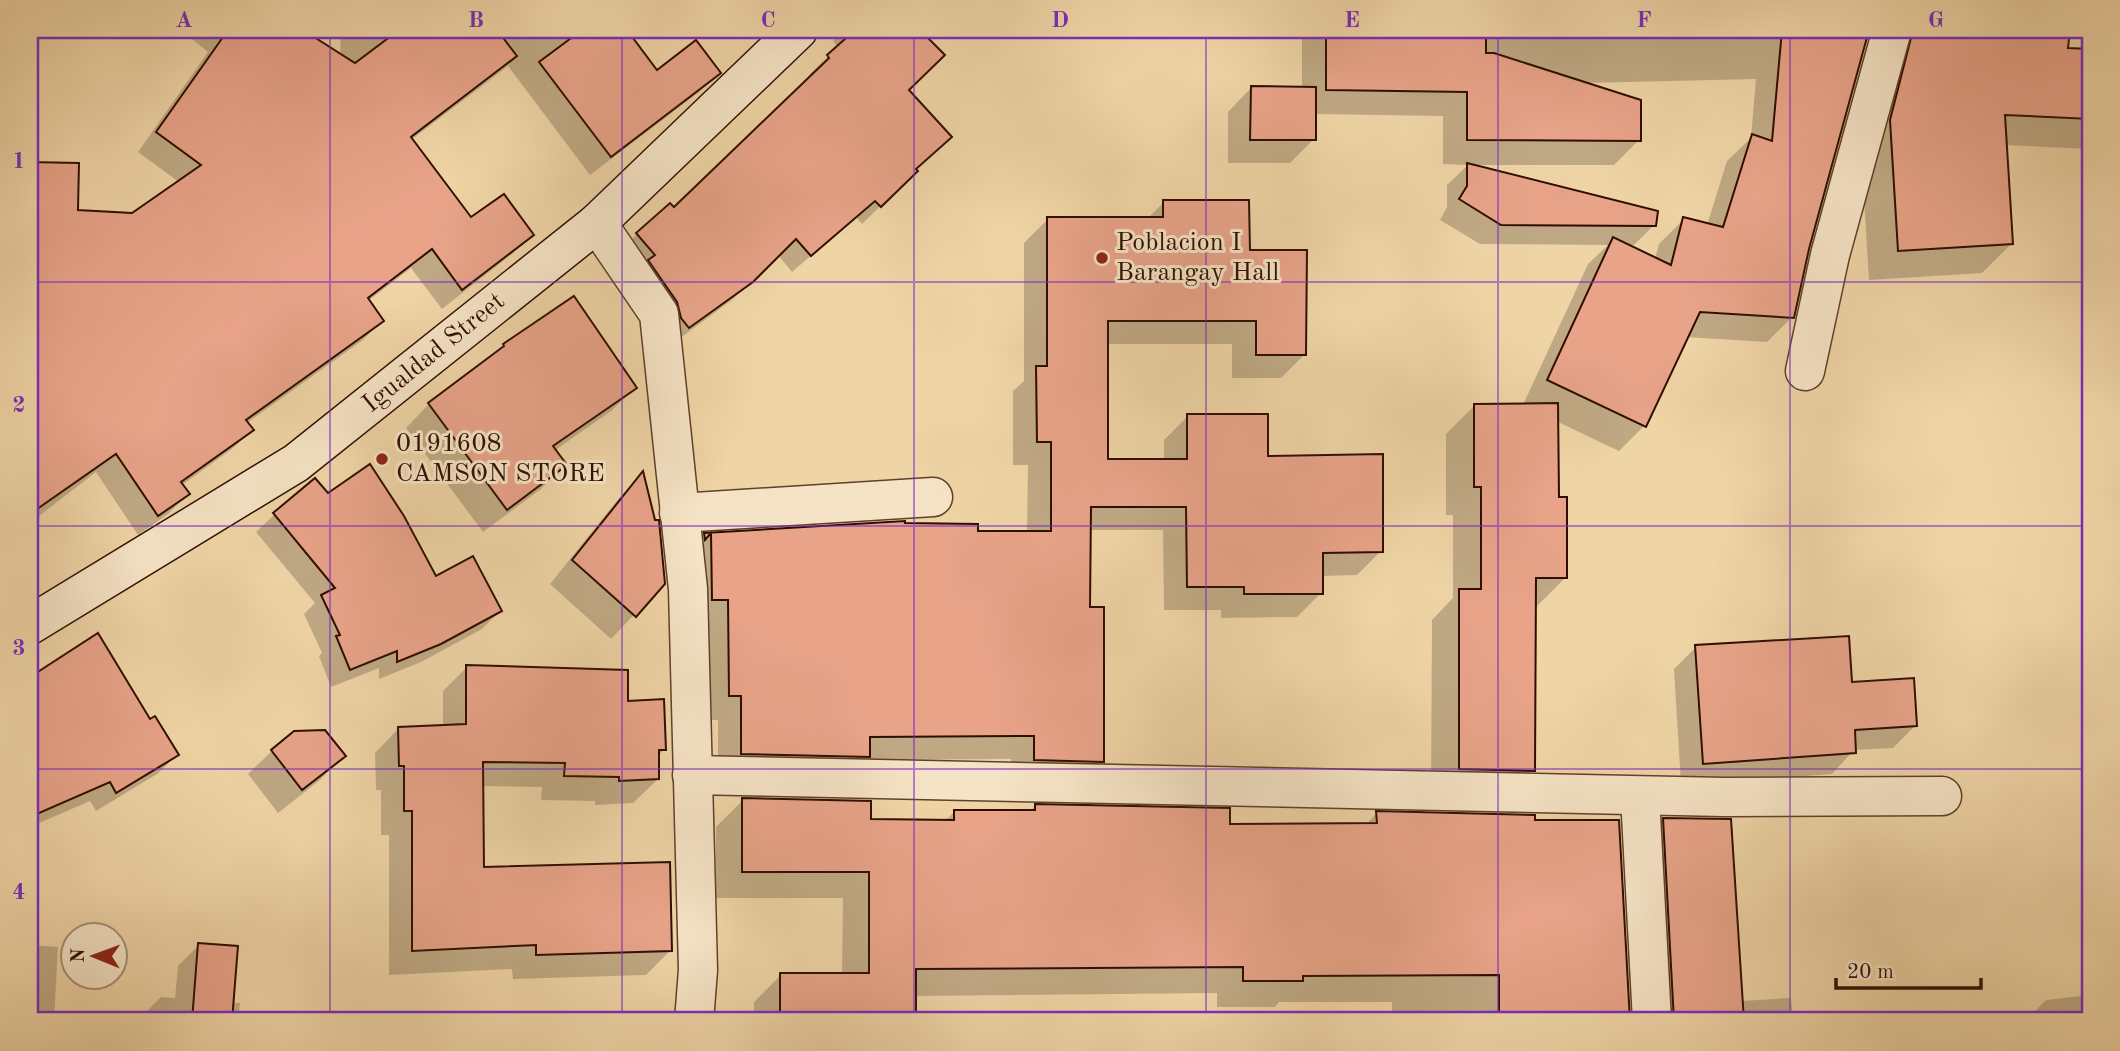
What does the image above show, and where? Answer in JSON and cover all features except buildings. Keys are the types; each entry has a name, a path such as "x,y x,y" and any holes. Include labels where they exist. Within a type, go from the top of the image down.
{"street":[{"name":"Igualdad Street","path":"30,625 296,463 597,223 798,30"},
{"path":"1805,370 1830,254 1892,30"},
{"path":"597,223 659,314 688,589 698,970 694,1021"},
{"path":"679,513 933,497"},
{"path":"692,775 1640,796 1942,796"},
{"path":"1640,796 1652,1021"}],"place":[{"name":"Poblacion I Barangay Hall","path":"1102,258"},
{"name":"0191608 CAMSON STORE","path":"382,459"}]}
